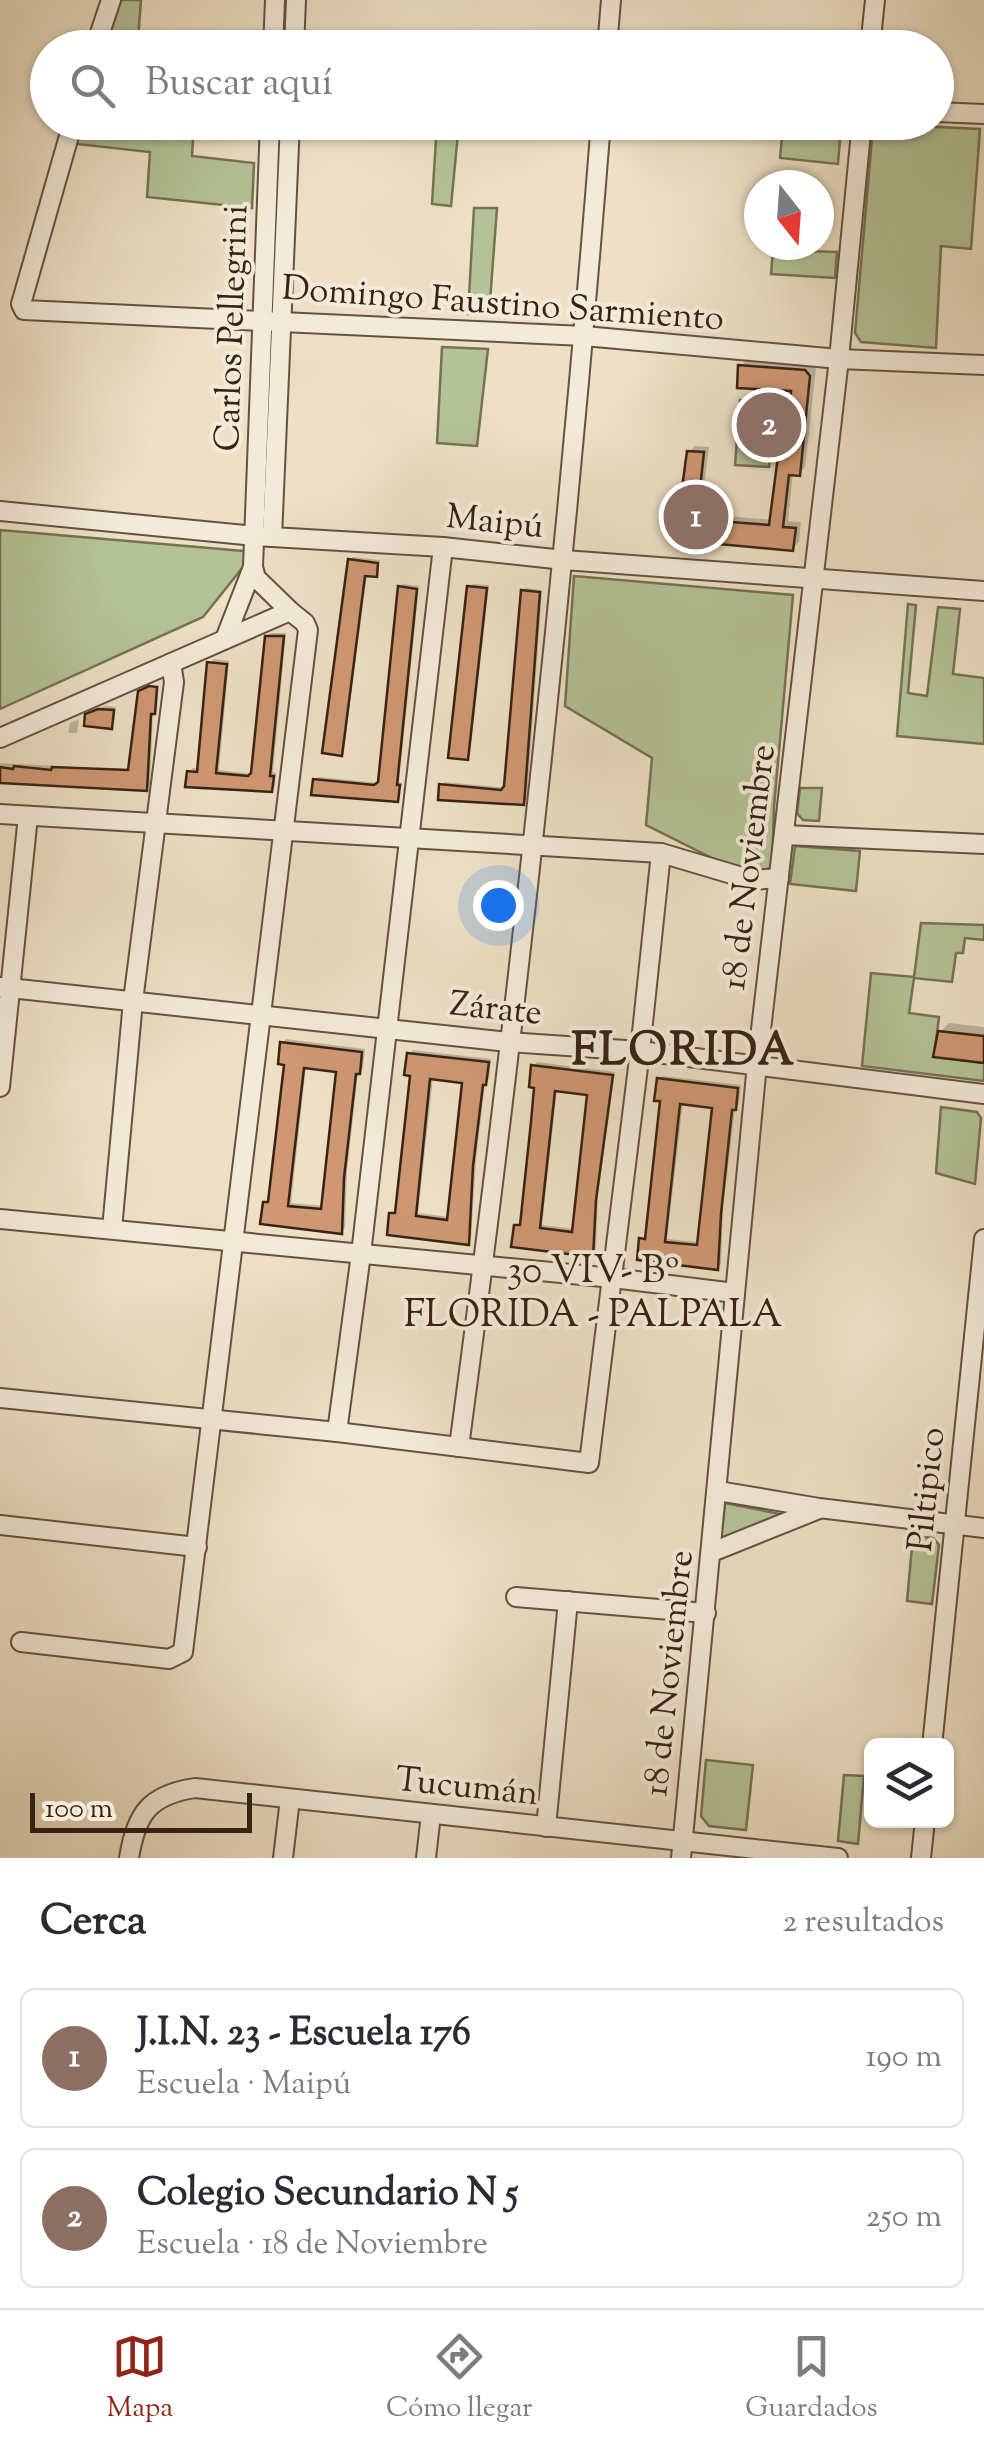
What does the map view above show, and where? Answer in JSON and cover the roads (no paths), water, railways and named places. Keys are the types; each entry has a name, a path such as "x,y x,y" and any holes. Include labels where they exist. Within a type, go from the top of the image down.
{"street":[{"path":"101,30 110,0"},
{"path":"274,30 275,0"},
{"path":"295,30 296,0"},
{"path":"608,30 611,0"},
{"path":"872,30 875,0"},
{"path":"954,113 984,114"},
{"name":"Domingo Faustino Sarmiento","path":"68,140 21,304 24,310 584,336 838,359 984,364"},
{"name":"Carlos Pellegrini","path":"225,640 264,536 272,320 270,140"},
{"name":"Carlos Pellegrini","path":"272,320 288,140"},
{"path":"458,1447 483,1265 564,560 600,140"},
{"name":"18 de Noviembre","path":"682,1850 757,1064 860,140"},
{"name":"Maipú","path":"0,512 984,591"},
{"path":"337,1432 362,1254 443,547"},
{"path":"20,1642 168,1659 184,1652 308,630 256,578 254,567"},
{"path":"0,738 290,611"},
{"path":"112,1229 133,1000 174,682 171,663"},
{"path":"0,814 661,853 752,880 780,878"},
{"path":"0,1088 5,988 28,816"},
{"path":"784,835 984,844"},
{"path":"0,1398 337,1432 588,1463 661,853"},
{"name":"Zárate","path":"5,988 508,1042 757,1064 984,1094"},
{"path":"0,1219 735,1292"},
{"name":"Piltipico","path":"933,1738 984,1238"},
{"path":"718,1491 984,1528"},
{"path":"712,1552 820,1508"},
{"path":"0,1526 197,1547"},
{"path":"516,1597 706,1613"},
{"path":"546,1827 568,1601"},
{"name":"Tucumán","path":"129,1858 134,1829 146,1808 180,1790 195,1788 546,1827 682,1850 838,1858"},
{"path":"283,1858 290,1799"},
{"path":"426,1858 431,1814"},
{"path":"921,1858 924,1828"}],"place":[{"name":"Colegio Secundario N 5","path":"769,425"},
{"name":"J.I.N. 23 - Escuela 176","path":"696,517"}],"district":[{"name":"FLORIDA","path":"684,1048"},
{"name":"30 VIV- Bº FLORIDA - PALPALA","path":"593,1291"}]}
